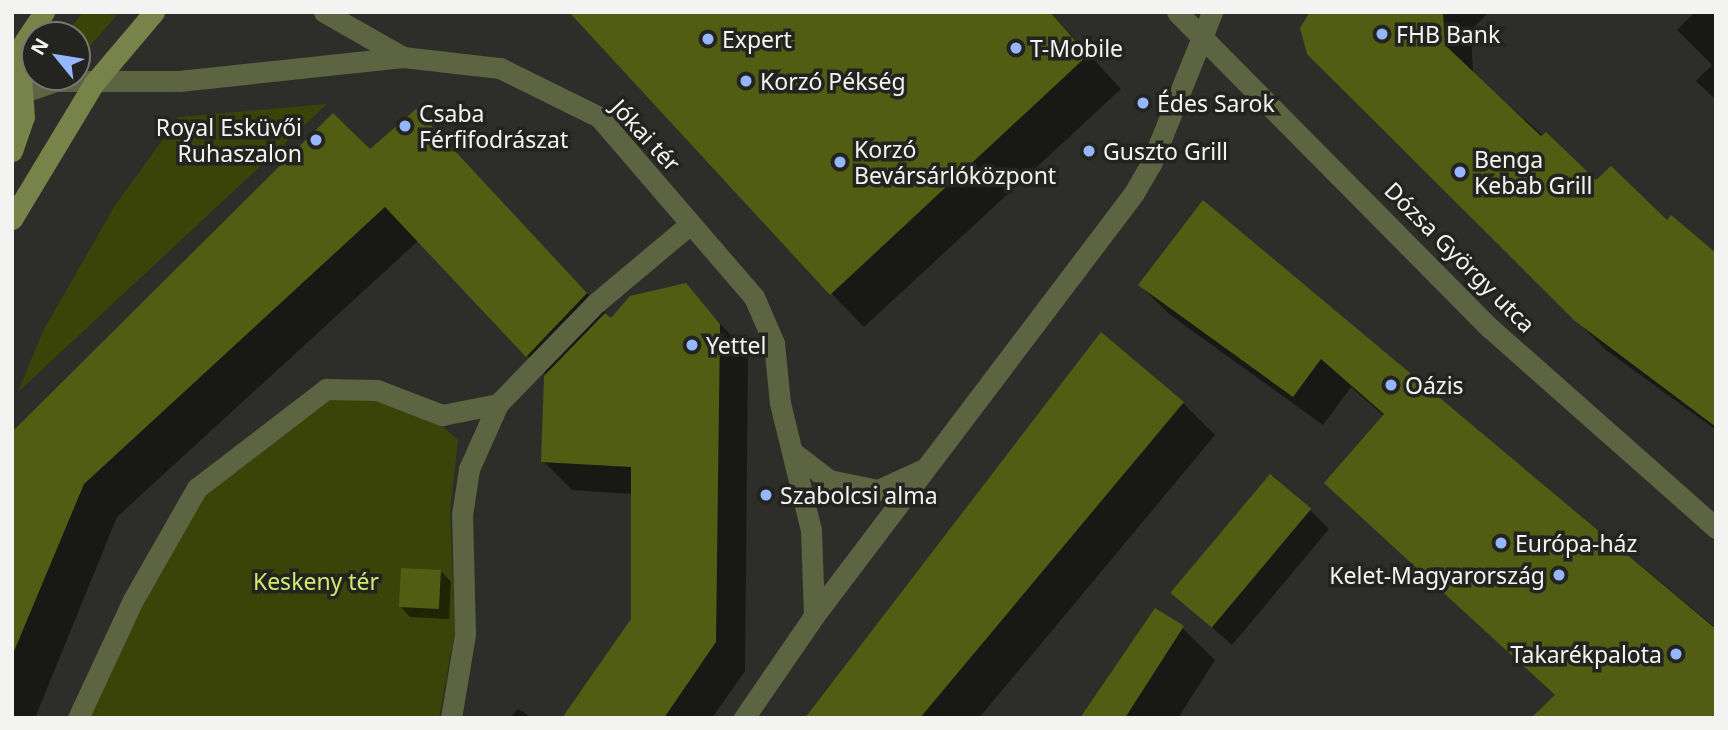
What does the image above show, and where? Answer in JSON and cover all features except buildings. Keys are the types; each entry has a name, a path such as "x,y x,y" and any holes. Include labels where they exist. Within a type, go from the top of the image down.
{"street":[{"path":"12,151 24,117 18,94 15,51 44,12"},
{"path":"12,219 94,83 154,12"},
{"path":"324,12 403,57"},
{"name":"Dózsa György utca","path":"1177,12 1490,328 1716,528"},
{"path":"744,718 814,616 1134,193 1151,164 1212,12"},
{"name":"Jókai tér","path":"18,94 56,81 179,81 403,57 500,68 599,117 754,297 774,343 780,403 811,530 814,616"},
{"path":"451,718 465,634 462,515 469,469 498,404 596,303 690,224"},
{"path":"78,718 133,600 197,488 326,389 377,390 442,415 498,404"},
{"path":"794,453 828,481 878,490 926,468"}],"green space":[{"path":"83,12 117,15 91,45 91,21 76,21"},
{"path":"327,104 18,392 43,331 114,207 179,117"},
{"name":"Keskeny tér","path":"376,396 437,421 458,440 450,512 455,631 439,718 88,718 141,602 205,493 328,398"}],"place":[{"name":"FHB Bank","path":"1382,34"},
{"name":"Expert","path":"708,39"},
{"name":"T-Mobile","path":"1016,48"},
{"name":"Korzó Pékség","path":"746,81"},
{"name":"Édes Sarok","path":"1143,103"},
{"name":"Csaba Férfifodrászat","path":"405,126"},
{"name":"Royal Esküvői Ruhaszalon","path":"316,140"},
{"name":"Guszto Grill","path":"1089,151"},
{"name":"Korzó Bevársárlóközpont","path":"840,162"},
{"name":"Benga Kebab Grill","path":"1460,172"},
{"name":"Yettel","path":"692,345"},
{"name":"Oázis","path":"1391,385"},
{"name":"Szabolcsi alma","path":"766,495"},
{"name":"Európa-ház","path":"1501,543"},
{"name":"Kelet-Magyarország","path":"1559,575"},
{"name":"Takarékpalota","path":"1676,654"}]}
